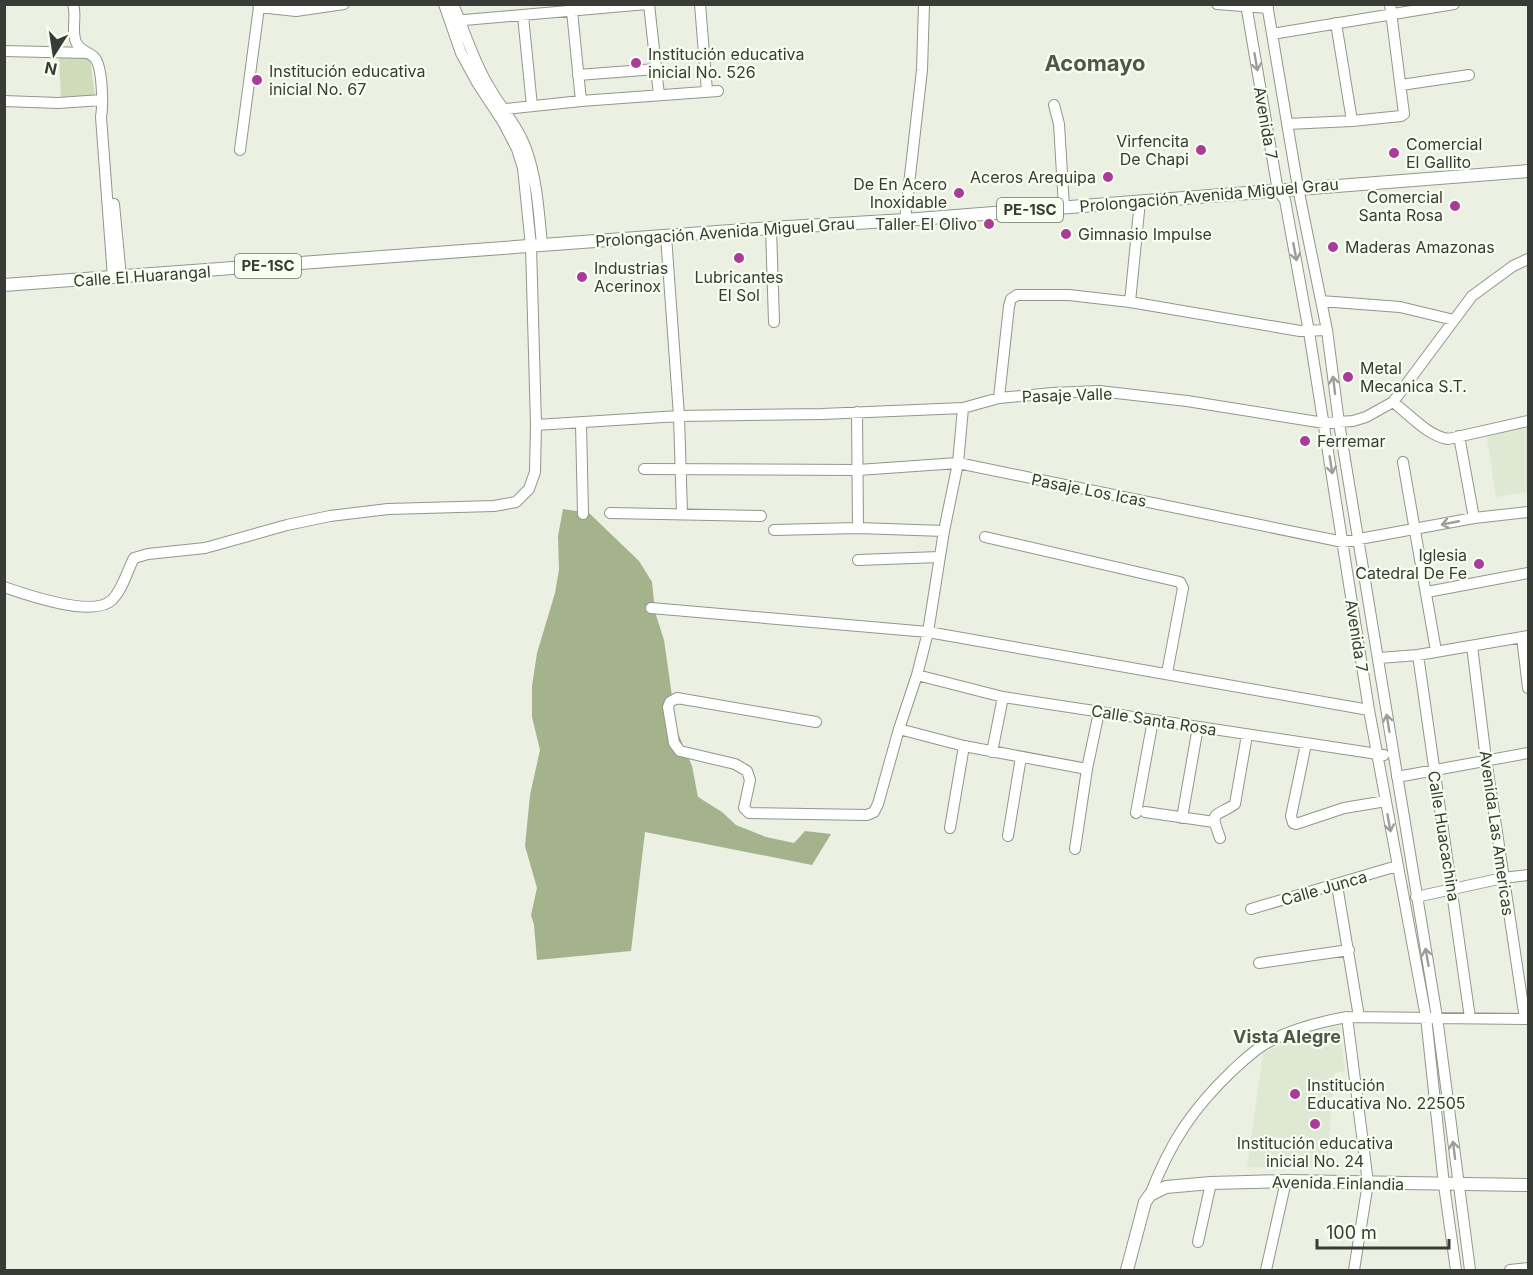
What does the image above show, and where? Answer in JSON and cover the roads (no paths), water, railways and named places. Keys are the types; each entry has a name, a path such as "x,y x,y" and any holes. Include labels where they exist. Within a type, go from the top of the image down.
{"main road":[{"name":"Prolongación Avenida Miguel Grau","path":"537,245 905,220 1528,171"},
{"name":"Calle El Huarangal","path":"4,285 537,245"},
{"name":"Avenida Finlandia","path":"1150,1195 1166,1187 1211,1183 1528,1185"},
{"path":"1127,1270 1139,1218 1150,1195"}],"street":[{"path":"73,4 75,40 78,46 95,58 98,64 102,105 107,118 117,277"},
{"path":"240,150 259,6 296,11 344,4"},
{"path":"444,4 454,20"},
{"path":"4,587 37,598 84,607 98,606 111,601 115,596 134,558 148,554 205,548 287,525 330,516 388,509 494,506 516,502 529,489 535,472 537,245 523,168 517,149 499,109 478,84 461,53 453,4"},
{"path":"454,20 648,4 659,95"},
{"path":"499,109 581,100 713,91 700,4"},
{"path":"905,220 922,70 924,4"},
{"path":"1217,4 1267,6"},
{"path":"1272,34 1336,23 1391,10 1454,4"},
{"name":"Avenida 7","path":"1247,6 1278,191 1285,200 1309,332 1396,866 1432,1017 1444,1185 1456,1270"},
{"name":"Avenida 7","path":"1267,6 1298,188 1327,330 1339,423 1360,539 1416,897 1470,1270"},
{"path":"1287,124 1352,121 1404,114 1391,10"},
{"path":"572,11 581,100"},
{"path":"523,16 532,106"},
{"path":"1336,23 1352,121"},
{"path":"4,51 88,53"},
{"path":"578,75 656,69"},
{"path":"1401,85 1469,75"},
{"path":"4,101 102,105"},
{"path":"1054,105 1059,124 1064,207"},
{"path":"1130,302 1140,201"},
{"path":"771,228 774,322"},
{"path":"666,236 679,416 682,513"},
{"name":"Pasaje Valle","path":"536,425 679,416 963,408 999,398 1099,392 1187,401 1324,423 1339,423 1366,417 1393,402 1472,297 1513,266 1528,259"},
{"path":"999,398 1009,306 1014,297 1069,296 1130,302 1309,332 1327,330"},
{"path":"1321,301 1400,307 1454,320"},
{"path":"1393,402 1436,435 1448,439 1528,421"},
{"path":"816,722 677,698 670,702 668,707 674,743 680,751 735,764 747,771 750,780 744,808 749,813 867,815 874,812 917,675 927,632 939,557 958,464 963,408"},
{"path":"857,412 858,528"},
{"path":"581,423 583,514"},
{"path":"1459,436 1474,518"},
{"path":"1403,462 1436,651"},
{"name":"Pasaje Los Icas","path":"644,469 858,470 958,464 1343,542 1474,518 1528,512"},
{"path":"610,513 761,516"},
{"path":"774,530 858,528 944,531"},
{"path":"985,537 1180,582 1183,588 1167,673"},
{"path":"858,560 939,557"},
{"path":"1427,592 1528,573"},
{"path":"651,608 927,632 1369,710"},
{"path":"1379,658 1418,655 1525,636 1528,688"},
{"name":"Avenida Las Americas","path":"1472,646 1503,878 1527,1019"},
{"name":"Calle Huacachina","path":"1418,655 1470,1018"},
{"name":"Calle Santa Rosa","path":"917,675 1003,697 1378,755 1394,755"},
{"path":"992,752 1003,697"},
{"path":"1075,849 1087,770 1099,712"},
{"path":"1153,720 1141,812 1214,822"},
{"path":"1182,818 1198,727"},
{"path":"899,729 964,746 1087,770"},
{"path":"1220,838 1214,822 1218,812 1230,808 1236,801 1247,735"},
{"path":"1306,744 1291,816 1293,823 1296,824 1344,808 1386,801"},
{"path":"950,828 964,746"},
{"path":"1397,777 1528,753"},
{"path":"1008,836 1021,757"},
{"name":"Calle Junca","path":"1251,909 1396,866"},
{"path":"1416,897 1503,878 1528,875"},
{"path":"1337,885 1359,1017"},
{"path":"1259,963 1349,950"},
{"path":"1150,1195 1164,1159 1195,1110 1262,1045 1291,1032 1347,1017 1527,1019"},
{"path":"1347,1017 1368,1183 1354,1270"},
{"path":"1266,1270 1286,1182"},
{"path":"1198,1242 1211,1183"},
{"path":"1510,1270 1528,1268"}],"place":[{"name":"Institución educativa inicial No. 526","path":"636,63"},
{"name":"Institución educativa inicial No. 67","path":"257,80"},
{"name":"Virfencita De Chapi","path":"1201,150"},
{"name":"Comercial El Gallito","path":"1394,153"},
{"name":"Aceros Arequipa","path":"1108,177"},
{"name":"De En Acero Inoxidable","path":"959,193"},
{"name":"Comercial Santa Rosa","path":"1455,206"},
{"name":"Taller El Olivo","path":"989,224"},
{"name":"Gimnasio Impulse","path":"1066,234"},
{"name":"Maderas Amazonas","path":"1333,247"},
{"name":"Lubricantes El Sol","path":"739,258"},
{"name":"Industrias Acerinox","path":"582,277"},
{"name":"Metal Mecanica S.T.","path":"1348,377"},
{"name":"Ferremar","path":"1305,441"},
{"name":"Iglesia Catedral De Fe","path":"1479,564"},
{"name":"Institución Educativa No. 22505","path":"1295,1094"},
{"name":"Institución educativa inicial No. 24","path":"1315,1124"}],"district":[{"name":"Acomayo","path":"1095,63"},
{"name":"Vista Alegre","path":"1287,1037"}]}
